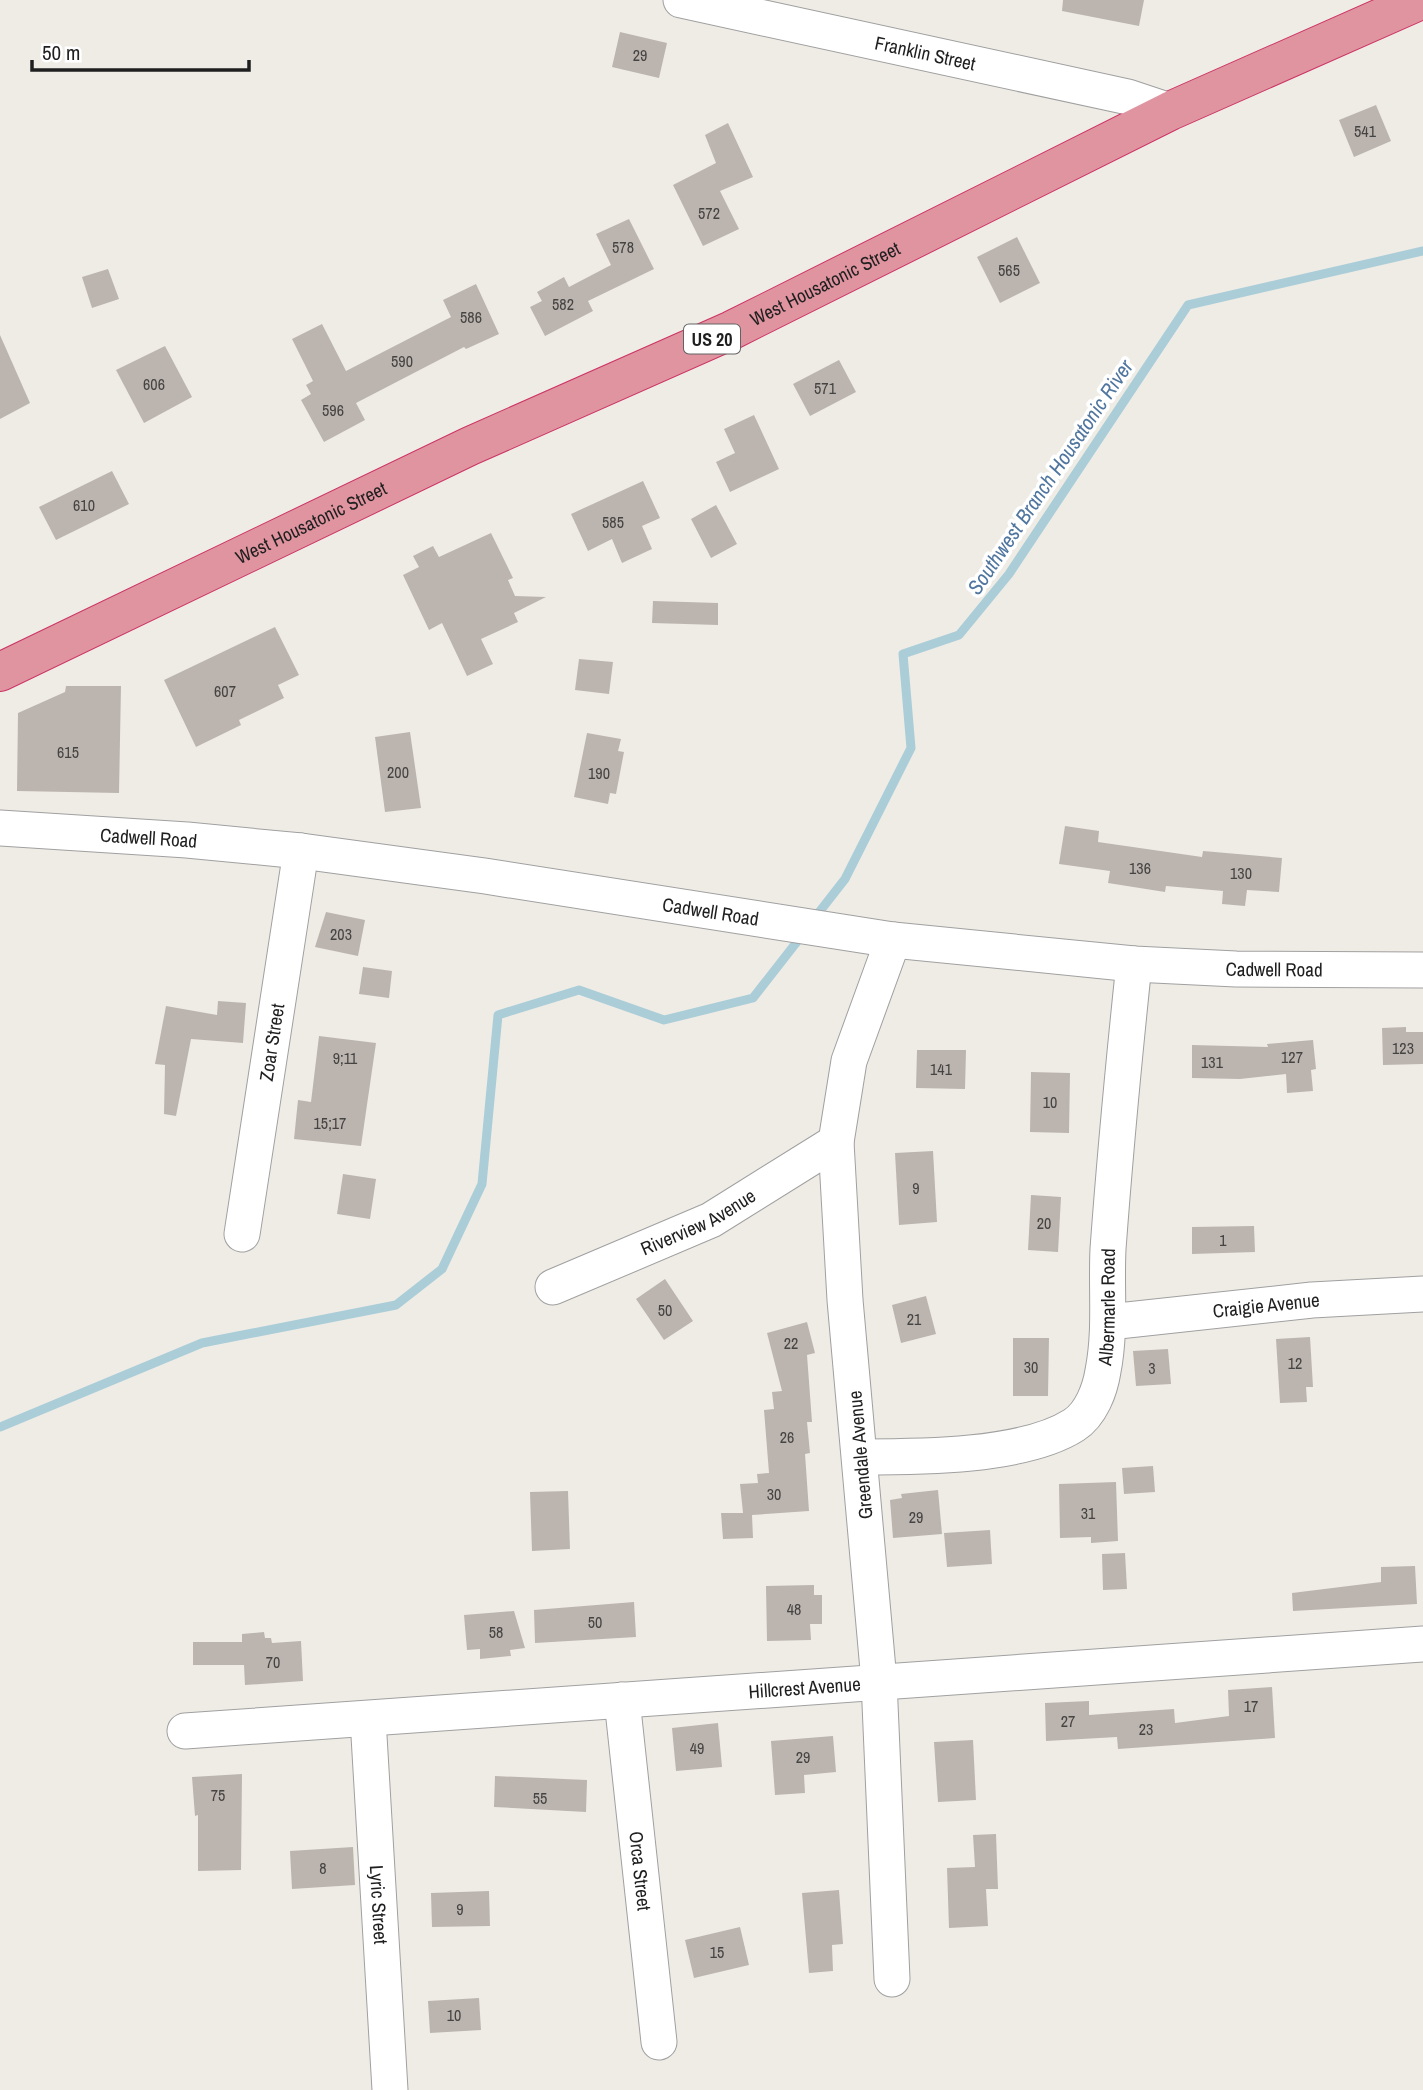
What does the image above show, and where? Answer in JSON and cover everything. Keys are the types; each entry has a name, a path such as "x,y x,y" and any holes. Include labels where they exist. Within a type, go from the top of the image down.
{"highway":[{"name":"West Housatonic Street","path":"0,672 470,446 732,330 1170,111 1421,0"}],"street":[{"name":"Franklin Street","path":"681,0 1128,97 1170,111"},
{"name":"Cadwell Road","path":"0,828 187,840 301,851 893,940 1134,964 1236,969 1423,970"},
{"name":"Zoar Street","path":"242,1234 301,851"},
{"name":"Greendale Avenue","path":"892,1979 878,1681 861,1457 845,1300 836,1142 849,1061 893,940"},
{"name":"Albermarle Road","path":"861,1457 924,1457 980,1451 1043,1439 1076,1424 1094,1401 1103,1372 1109,1322 1111,1216 1134,964"},
{"name":"Riverview Avenue","path":"553,1287 711,1220 836,1142"},
{"name":"Craigie Avenue","path":"1109,1322 1312,1300 1423,1294"},
{"name":"Hillcrest Avenue","path":"185,1731 1423,1644"},
{"name":"Orca Street","path":"622,1700 659,2042"},
{"name":"Lyric Street","path":"368,1719 390,2090"}],"building":[{"path":"1063,0 1144,0 1139,26 1062,11"},
{"path":"620,32 667,43 659,78 612,67"},
{"path":"1376,105 1391,141 1354,157 1339,120"},
{"path":"728,123 753,177 720,191 739,229 703,246 673,185 716,163 705,135"},
{"path":"629,219 654,269 588,301 593,311 545,336 530,307 542,301 537,292 564,277 569,287 611,265 596,234"},
{"path":"1017,237 1040,283 1000,303 977,257"},
{"path":"108,269 119,299 92,308 82,277"},
{"path":"476,284 499,334 466,349 464,347 356,403 365,420 324,442 301,400 311,394 306,385 313,381 292,339 322,324 346,371 451,317 443,300"},
{"path":"0,335 30,403 0,419"},
{"path":"165,346 192,397 144,423 116,370"},
{"path":"839,360 856,392 810,416 793,384"},
{"path":"754,415 779,469 730,492 716,462 735,453 724,429"},
{"path":"112,471 129,504 56,540 39,507"},
{"path":"643,481 660,518 642,526 652,549 622,563 612,539 588,551 571,514"},
{"path":"716,505 737,544 711,558 691,519"},
{"path":"491,533 513,578 508,580 515,596 546,597 514,613 518,622 481,639 493,664 467,676 442,623 429,630 403,575 419,567 413,556 433,546 439,557"},
{"path":"653,601 718,603 718,625 652,623"},
{"path":"275,627 299,675 278,685 284,698 239,720 241,725 196,747 164,680"},
{"path":"579,659 613,662 609,694 575,690"},
{"path":"66,686 121,686 119,793 17,791 18,713 65,692"},
{"path":"410,732 421,808 385,812 375,737"},
{"path":"587,733 621,739 618,751 624,752 616,794 610,793 608,804 574,797"},
{"path":"1065,826 1099,831 1098,842 1202,857 1203,851 1282,858 1279,892 1247,890 1245,906 1222,904 1223,891 1166,886 1165,892 1108,883 1110,871 1059,864"},
{"path":"326,912 365,920 358,956 315,947"},
{"path":"363,967 392,971 389,998 359,994"},
{"path":"218,1001 246,1003 243,1043 191,1039 176,1116 164,1114 165,1065 155,1064 166,1006 217,1015"},
{"path":"1406,1027 1406,1032 1423,1032 1423,1064 1383,1065 1382,1028"},
{"path":"319,1036 376,1043 361,1146 294,1139 298,1100 311,1102"},
{"path":"1313,1040 1316,1069 1311,1070 1313,1091 1287,1093 1286,1074 1240,1079 1192,1078 1192,1045 1268,1047 1267,1044"},
{"path":"917,1050 966,1050 965,1089 916,1088"},
{"path":"1031,1072 1070,1073 1069,1133 1030,1132"},
{"path":"933,1151 937,1222 899,1225 895,1153"},
{"path":"343,1174 376,1179 370,1219 337,1214"},
{"path":"1031,1195 1061,1197 1058,1252 1028,1250"},
{"path":"1254,1226 1255,1252 1192,1254 1192,1227"},
{"path":"665,1279 693,1321 664,1340 636,1299"},
{"path":"926,1296 936,1334 901,1343 892,1305"},
{"path":"807,1322 815,1353 807,1355 812,1422 807,1422 810,1453 805,1454 809,1511 752,1515 753,1538 723,1539 721,1513 743,1513 740,1484 758,1483 757,1474 769,1473 764,1410 774,1409 772,1392 782,1391 767,1333"},
{"path":"1310,1337 1313,1387 1306,1387 1307,1402 1280,1403 1276,1339"},
{"path":"1013,1338 1049,1338 1048,1396 1013,1396"},
{"path":"1168,1349 1171,1384 1136,1386 1133,1351"},
{"path":"1153,1466 1155,1492 1124,1494 1122,1468"},
{"path":"1116,1482 1118,1541 1091,1543 1091,1537 1060,1538 1059,1484"},
{"path":"938,1490 942,1534 893,1538 890,1500 902,1498 901,1494"},
{"path":"568,1491 570,1549 532,1551 530,1492"},
{"path":"990,1530 992,1564 947,1567 944,1533"},
{"path":"1125,1553 1127,1589 1103,1590 1102,1554"},
{"path":"1415,1566 1417,1604 1293,1611 1292,1593 1381,1582 1381,1567"},
{"path":"814,1585 814,1595 822,1595 822,1624 810,1624 811,1640 767,1641 766,1586"},
{"path":"634,1602 636,1637 535,1643 534,1610"},
{"path":"514,1611 525,1648 510,1650 511,1656 480,1659 480,1649 467,1650 464,1615"},
{"path":"264,1632 265,1638 271,1638 272,1643 301,1641 303,1681 245,1685 244,1665 193,1665 193,1642 242,1642 242,1634"},
{"path":"1272,1687 1275,1738 1118,1749 1117,1737 1046,1741 1045,1703 1089,1701 1089,1715 1174,1709 1175,1723 1229,1716 1228,1690"},
{"path":"718,1723 722,1767 676,1771 672,1728"},
{"path":"833,1736 836,1772 804,1775 805,1793 775,1795 771,1741"},
{"path":"973,1740 976,1800 938,1802 934,1742"},
{"path":"242,1774 241,1870 198,1871 198,1815 195,1816 192,1777"},
{"path":"495,1776 587,1780 586,1812 494,1807"},
{"path":"996,1834 998,1889 986,1889 988,1926 949,1928 947,1868 975,1867 973,1835"},
{"path":"353,1847 355,1885 292,1889 290,1851"},
{"path":"839,1890 843,1944 832,1945 833,1971 809,1973 802,1893"},
{"path":"489,1891 490,1926 432,1927 431,1893"},
{"path":"740,1927 749,1965 694,1978 685,1940"},
{"path":"479,1998 481,2030 430,2033 428,2001"}],"waterway":[{"name":"Southwest Branch Housatonic River","path":"813,920 845,879 911,748 903,654 959,635 1009,574 1188,305 1423,251"},
{"name":"Southwest Branch Housatonic River","path":"0,1427 202,1343 396,1305 442,1269 482,1184 498,1015 579,990 664,1020 753,998 803,934"}]}
